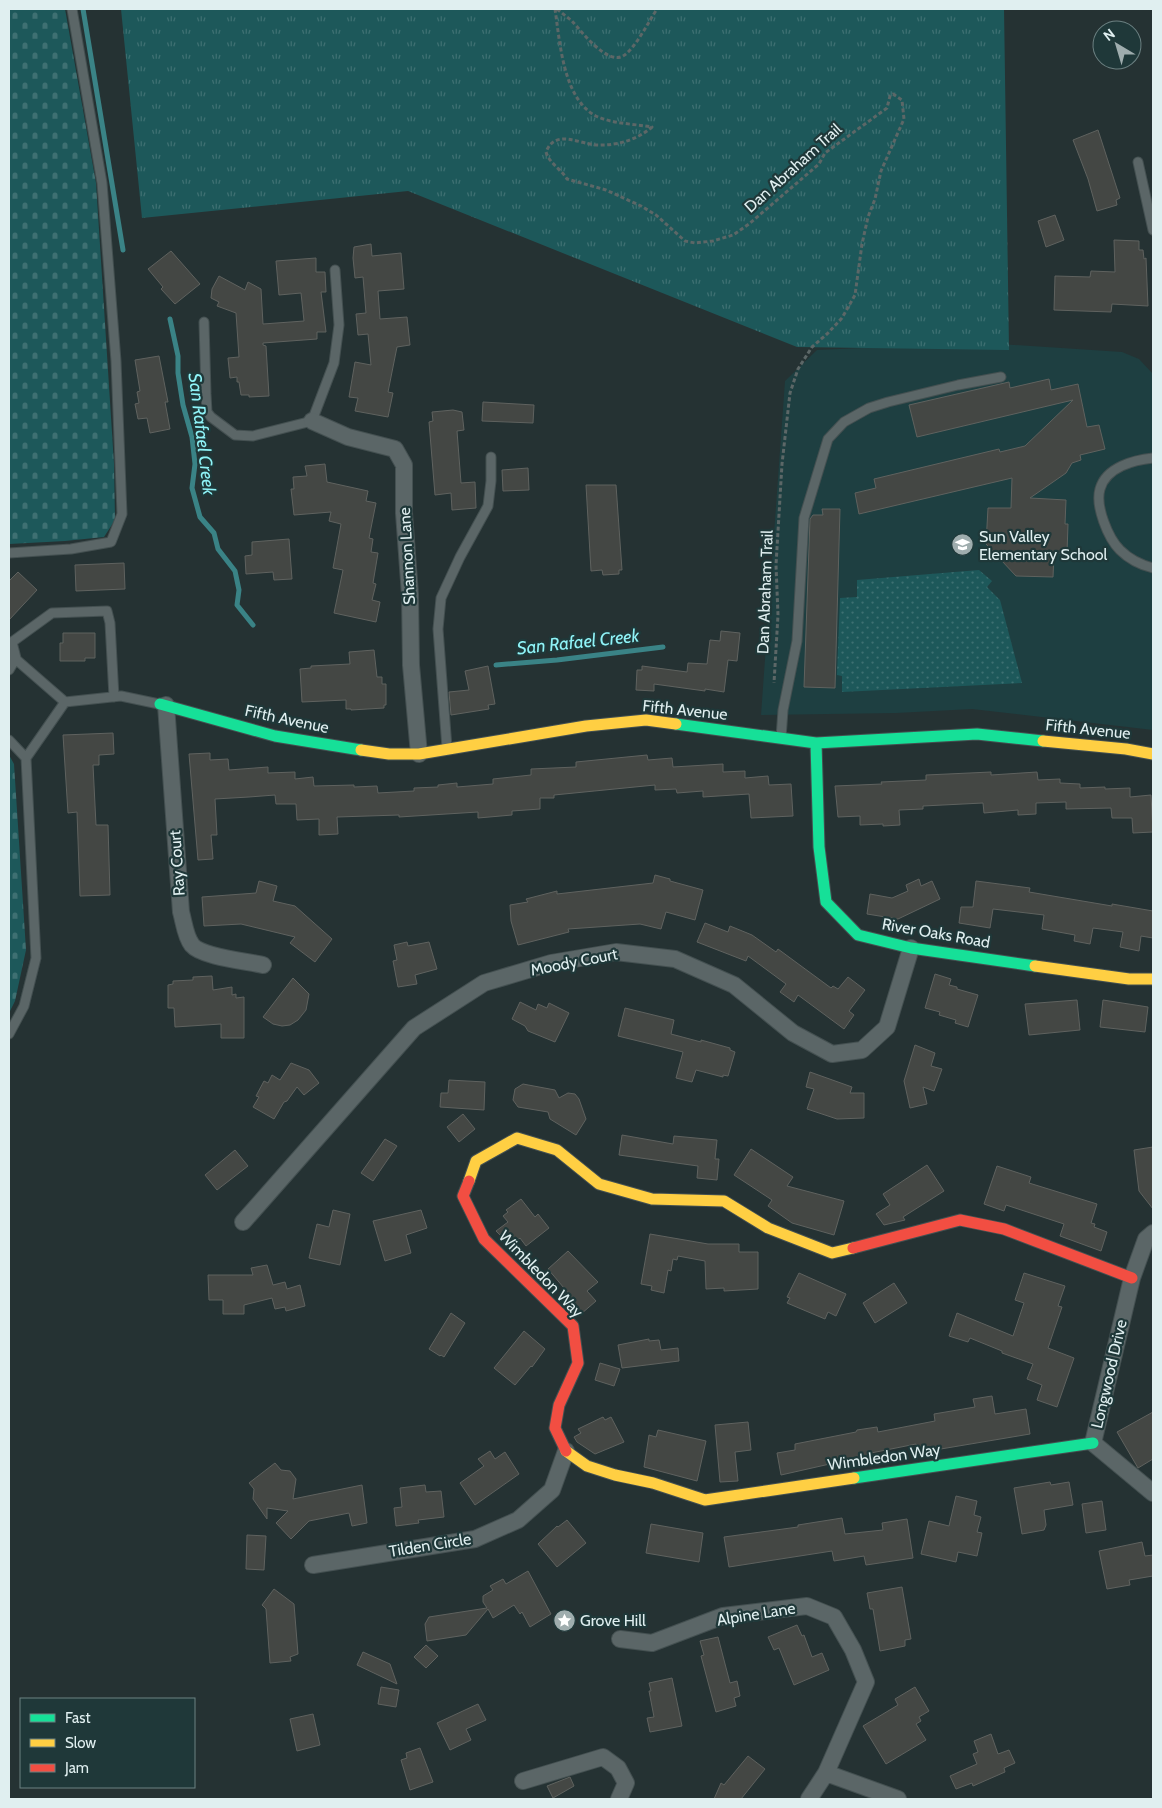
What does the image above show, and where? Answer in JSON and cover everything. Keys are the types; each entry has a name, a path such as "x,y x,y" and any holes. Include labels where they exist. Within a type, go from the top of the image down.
{"street":[{"name":"Shannon Lane","path":"312,421 348,437 395,449 404,465 404,513 410,595 411,665 419,754"},
{"name":"Fifth Avenue","path":"163,704 275,736 388,754 419,754 586,726 646,720 816,743 977,734 1126,749 1153,754"},
{"name":"Ray Court","path":"163,704 181,912 188,939 193,947 204,953 263,965"},
{"name":"River Oaks Road","path":"816,743 819,846 826,902 858,935 912,948 1129,979 1153,979"},
{"name":"Moody Court","path":"243,1222 414,1028 484,984 551,963 616,952 675,959 734,985 793,1033 832,1054 862,1050 886,1027 912,948"},
{"name":"Wimbledon Way","path":"1093,1443 705,1500 653,1483 615,1475 587,1466 566,1451 555,1428 559,1405 578,1363 573,1326 484,1239 463,1196 476,1161 517,1138 557,1150 599,1184 652,1199 724,1202 768,1228 832,1253 960,1220 1004,1229 1132,1278"},
{"name":"Longwood Drive","path":"1153,1233 1146,1239 1132,1278 1093,1443 1153,1493"},
{"name":"Tilden Circle","path":"313,1565 475,1539 518,1520 552,1490 566,1451"},
{"name":"Alpine Lane","path":"620,1639 652,1643 723,1616 807,1606 834,1617 853,1650 866,1682 826,1772"},
{"path":"523,1781 603,1758 618,1768 626,1783 619,1799"},
{"path":"809,1799 826,1772 898,1799"}],"lane":[{"path":"9,553 71,549 111,542 122,514 116,361 102,183 72,9"},
{"path":"1138,162 1153,230"},
{"path":"204,322 207,412 211,417 236,435 253,436 312,421 334,363 340,325 335,270"},
{"path":"780,738 783,710 797,641 804,518 828,439 844,422 869,408 958,385 1001,377"},
{"path":"447,748 438,629 441,598 460,557 488,506 491,457"},
{"path":"1153,458 1141,459 1122,465 1108,475 1100,488 1098,503 1106,528 1119,550 1141,565 1153,568"},
{"path":"9,670 12,642 52,613 107,611 110,622 114,697"},
{"path":"12,656 65,702 121,696 163,704"},
{"path":"9,1034 24,1006 36,958 26,758 65,702"},
{"path":"9,740 26,758"}],"path":[{"name":"Dan Abraham Trail","path":"556,9 571,20 588,40 612,58 622,57 627,52 641,35 657,9"},
{"name":"Dan Abraham Trail","path":"556,9 562,54 569,83 585,108 611,121 652,127 641,136 610,144 600,145 557,139 549,143 546,152 547,157 562,171 567,179 606,190 629,200 656,215 685,241 695,243 713,241 733,235 761,215 813,170 825,153 887,108 890,96 893,94 902,100 904,120 881,171 862,244 855,295 842,318 828,334 812,347 798,369 790,393 783,454 776,566 778,615 772,701 776,707 783,710"}],"shaded area":[{"name":"Sun Valley Elementary School","path":"907,338 1122,352 1139,359 1153,374 1153,730 972,709 896,713 761,715 785,381 817,350 905,346"}],"green space":[{"path":"9,9 65,9 96,183 114,464 115,520 104,537 9,544"},
{"path":"121,9 1004,9 1009,350 797,347 408,191 142,218"},
{"path":"979,570 992,581 987,587 1000,600 1022,683 842,692 842,676 837,675 840,598 857,597 857,580"},
{"path":"9,755 14,764 26,950 15,1001 9,1013"}],"building":[{"path":"1098,130 1120,198 1116,200 1117,205 1097,211 1088,179 1073,140"},
{"path":"1055,215 1064,240 1046,247 1038,221"},
{"path":"1114,240 1139,241 1139,250 1143,250 1144,259 1146,258 1148,306 1112,304 1111,312 1054,310 1055,276 1090,277 1091,271 1115,272"},
{"path":"371,244 372,256 401,253 404,289 378,291 380,319 407,317 410,345 397,347 388,392 393,393 388,417 355,411 358,398 349,397 355,362 371,365 368,334 358,335 356,314 366,313 363,277 355,278 353,258 354,247"},
{"path":"171,251 200,284 175,304 161,289 163,287 148,269"},
{"path":"316,258 316,272 325,272 326,292 321,292 326,332 317,332 317,339 263,343 266,346 269,396 249,397 249,395 241,395 237,377 230,378 228,358 239,357 236,313 217,306 219,302 211,298 212,289 219,276 245,290 248,282 261,289 263,324 304,321 301,293 279,295 276,261"},
{"path":"159,356 168,402 165,402 170,429 150,433 147,418 138,419 135,404 139,403 137,392 140,391 135,360"},
{"path":"1049,379 1051,390 1078,384 1087,427 1099,425 1105,449 1080,455 1081,460 1072,463 1066,473 1030,498 1066,500 1065,524 1068,524 1067,553 1054,553 1053,577 1016,576 986,544 988,508 1011,508 1012,478 859,514 855,493 876,488 874,479 999,449 1000,452 1025,446 1073,400 917,437 909,405 1009,382 1010,388"},
{"path":"483,402 534,405 533,423 482,421"},
{"path":"453,410 462,412 464,430 457,431 461,483 475,482 476,508 452,510 451,493 435,495 429,422 433,421 432,412"},
{"path":"325,464 327,482 368,491 366,501 376,503 369,538 373,539 371,552 378,553 373,583 376,584 372,600 380,602 376,622 334,613 343,570 333,568 341,524 329,521 331,512 294,515 291,489 294,489 293,477 307,476 305,466"},
{"path":"528,468 529,490 503,491 502,470"},
{"path":"586,485 616,485 622,570 619,570 619,574 603,575 602,570 591,571"},
{"path":"822,509 840,509 835,688 804,687 810,519 813,515 823,515"},
{"path":"289,539 292,579 274,580 273,572 246,574 245,556 252,555 252,542"},
{"path":"124,563 125,589 76,591 75,565"},
{"path":"18,572 37,590 9,620 9,581"},
{"path":"721,631 740,633 737,661 728,660 724,692 654,684 654,691 636,690 637,670 642,670 642,666 687,672 688,663 707,664 710,640 720,641"},
{"path":"63,633 95,633 95,658 85,658 85,661 60,661 60,643 63,643"},
{"path":"374,650 377,677 382,677 382,684 386,684 386,705 384,705 384,708 346,709 346,700 302,702 300,669 311,668 311,666 350,664 349,652"},
{"path":"488,666 495,704 488,705 489,709 451,715 449,692 469,690 465,671"},
{"path":"113,733 114,754 99,755 99,765 93,765 96,825 108,825 110,895 80,896 77,812 68,813 63,735"},
{"path":"210,753 210,760 228,759 229,770 268,767 268,773 295,772 295,779 313,777 314,786 377,786 378,793 414,791 414,788 438,787 438,785 457,783 457,787 493,784 493,779 531,775 531,769 576,767 576,762 647,755 648,760 672,758 673,767 723,764 723,772 745,771 745,778 768,776 769,785 791,784 793,816 751,818 749,794 703,797 703,791 677,793 676,789 655,790 655,785 554,795 554,798 540,798 540,809 512,811 512,815 478,818 478,812 399,817 399,815 337,817 338,834 319,835 319,819 297,820 296,804 276,804 275,795 215,799 217,835 211,835 213,859 198,860 189,754"},
{"path":"991,772 991,775 1037,772 1038,780 1060,779 1060,783 1080,784 1080,788 1130,788 1130,797 1151,795 1153,832 1133,833 1132,818 1112,818 1111,808 1066,809 1066,802 1036,803 1036,814 1018,815 1018,810 984,813 983,803 923,806 923,809 899,810 900,825 860,825 860,816 838,817 835,786 926,780 926,775"},
{"path":"655,875 703,890 695,920 666,912 661,929 640,924 568,929 569,932 518,945 511,921 510,905 528,902 526,899 557,891 557,894 653,883"},
{"path":"919,879 921,886 932,881 940,899 898,919 867,914 870,894 892,898 908,891 906,885"},
{"path":"259,881 277,886 273,901 295,906 332,939 315,962 290,943 295,937 241,924 204,926 202,897 256,893"},
{"path":"976,881 1030,888 1029,892 1153,911 1153,938 1141,936 1139,951 1120,947 1123,932 1093,928 1090,944 1074,941 1075,935 1042,929 1044,915 993,909 990,928 959,923 961,907 973,907"},
{"path":"705,923 728,932 730,926 752,935 776,952 778,949 831,988 833,986 838,989 848,977 865,990 849,1011 854,1015 844,1029 798,995 794,1002 780,992 786,984 748,956 746,961 697,942"},
{"path":"407,942 408,946 429,942 437,969 415,975 417,984 398,987 393,961 397,960 394,945"},
{"path":"935,974 951,979 949,985 957,987 957,989 978,995 968,1027 955,1023 956,1020 939,1015 940,1012 925,1008"},
{"path":"212,976 213,990 232,987 232,995 236,994 236,998 244,997 244,1038 221,1038 221,1024 175,1027 174,1008 168,1008 168,985 173,984 173,981 193,980 193,977"},
{"path":"293,978 309,994 306,1010 298,1020 290,1025 273,1024 263,1017"},
{"path":"1077,1000 1080,1030 1029,1035 1025,1004"},
{"path":"1103,1000 1148,1007 1145,1032 1100,1027"},
{"path":"520,1002 536,1010 538,1004 547,1008 549,1003 569,1013 555,1042 528,1031 525,1026 512,1019"},
{"path":"625,1008 674,1020 671,1034 730,1048 730,1050 735,1052 728,1076 723,1075 723,1077 696,1070 692,1082 676,1078 683,1052 618,1036"},
{"path":"915,1045 935,1053 931,1066 942,1069 934,1091 923,1087 927,1104 910,1108 904,1081"},
{"path":"291,1063 309,1070 319,1083 304,1095 297,1087 287,1101 284,1102 274,1119 253,1107 259,1097 256,1096 264,1081 268,1083 272,1075 280,1080"},
{"path":"810,1072 852,1087 850,1093 864,1093 864,1118 837,1119 807,1109 814,1089 806,1087"},
{"path":"449,1080 485,1082 484,1110 440,1107 441,1093 448,1093"},
{"path":"523,1084 555,1090 559,1098 568,1093 575,1094 579,1099 586,1119 576,1135 550,1119 548,1112 518,1107 513,1100 515,1089"},
{"path":"463,1114 475,1129 459,1142 447,1127"},
{"path":"622,1135 673,1144 674,1136 717,1140 715,1159 719,1159 717,1180 697,1178 698,1166 619,1155"},
{"path":"385,1139 397,1146 373,1181 361,1173"},
{"path":"1153,1147 1153,1209 1139,1191 1134,1150"},
{"path":"751,1149 793,1177 787,1186 844,1201 834,1235 792,1223 768,1206 772,1200 734,1175"},
{"path":"235,1150 248,1166 217,1190 205,1175"},
{"path":"927,1165 944,1191 903,1217 905,1220 884,1225 876,1214 890,1205 883,1194"},
{"path":"997,1166 1031,1177 1029,1183 1097,1204 1091,1223 1095,1224 1094,1227 1107,1232 1101,1251 1060,1236 1064,1224 1006,1205 1004,1211 984,1204"},
{"path":"521,1199 535,1217 538,1214 549,1228 526,1246 520,1238 511,1246 496,1231 508,1222 503,1216 508,1212 506,1210"},
{"path":"333,1210 350,1214 340,1265 309,1258 317,1224 329,1227"},
{"path":"421,1210 427,1228 406,1235 411,1253 385,1261 373,1221"},
{"path":"650,1234 708,1244 739,1244 739,1252 758,1252 758,1289 724,1291 724,1288 706,1289 705,1261 678,1256 677,1260 673,1259 671,1271 668,1270 664,1293 651,1290 652,1286 641,1284"},
{"path":"568,1251 598,1282 587,1291 596,1301 581,1314 566,1297 569,1294 548,1269"},
{"path":"267,1265 273,1285 285,1282 287,1289 300,1285 305,1306 286,1311 285,1307 275,1309 272,1298 244,1305 244,1314 223,1314 223,1300 209,1300 208,1275 253,1275 251,1268"},
{"path":"799,1273 846,1294 836,1316 828,1312 825,1319 787,1303 790,1298 787,1297"},
{"path":"1024,1273 1065,1286 1058,1306 1062,1307 1048,1348 1074,1358 1057,1407 1037,1400 1042,1385 1027,1379 1033,1364 1002,1353 1002,1351 970,1338 968,1342 949,1336 957,1313 1013,1336 1024,1303 1015,1300"},
{"path":"894,1283 907,1303 875,1323 863,1303"},
{"path":"451,1313 465,1323 444,1357 429,1349"},
{"path":"524,1331 545,1349 532,1367 515,1385 494,1368"},
{"path":"649,1339 649,1341 659,1340 661,1350 678,1348 679,1361 622,1368 618,1345"},
{"path":"600,1363 620,1369 614,1386 595,1380"},
{"path":"992,1396 995,1414 1026,1409 1030,1434 917,1453 916,1444 871,1453 872,1459 844,1465 843,1461 781,1475 777,1453 795,1450 795,1444 856,1432 857,1430 877,1427 878,1432 935,1421 934,1414 975,1407 973,1399"},
{"path":"1153,1412 1153,1459 1138,1468 1117,1432"},
{"path":"603,1417 605,1420 611,1417 624,1442 595,1454 577,1442 574,1437 581,1433 578,1429"},
{"path":"748,1422 751,1450 735,1452 738,1481 720,1482 715,1425"},
{"path":"658,1430 706,1441 697,1481 644,1467 649,1435 656,1437"},
{"path":"490,1451 495,1459 505,1452 519,1474 475,1505 460,1483 484,1466 478,1459"},
{"path":"275,1463 281,1470 290,1471 296,1479 293,1499 362,1485 367,1523 352,1526 349,1513 309,1521 291,1539 276,1523 288,1511 267,1508 267,1519 253,1499 254,1489 249,1483"},
{"path":"1050,1482 1051,1485 1069,1482 1073,1505 1044,1510 1046,1525 1044,1530 1022,1534 1014,1488"},
{"path":"425,1485 426,1492 441,1491 444,1517 418,1520 419,1523 396,1526 394,1508 402,1507 400,1488"},
{"path":"956,1496 977,1501 974,1515 981,1517 977,1532 982,1533 977,1556 958,1552 956,1562 921,1554 929,1521 949,1526"},
{"path":"1102,1501 1106,1530 1086,1533 1082,1504"},
{"path":"842,1518 845,1534 883,1530 882,1523 907,1519 913,1558 866,1565 864,1556 834,1561 832,1551 729,1567 724,1537 798,1527 798,1525"},
{"path":"567,1520 586,1543 557,1567 538,1544 557,1526"},
{"path":"651,1524 703,1533 699,1562 646,1553"},
{"path":"247,1535 266,1536 264,1570 246,1569"},
{"path":"1142,1542 1145,1556 1153,1555 1153,1576 1129,1580 1130,1585 1107,1589 1099,1551"},
{"path":"528,1571 551,1614 530,1627 522,1612 520,1614 514,1605 493,1618 488,1609 466,1635 427,1641 425,1624 429,1617 487,1608 483,1602 483,1596 493,1590 490,1586 503,1579 506,1584"},
{"path":"902,1587 911,1639 905,1640 905,1646 880,1651 873,1609 870,1609 867,1593"},
{"path":"274,1589 294,1604 298,1654 290,1657 291,1661 270,1663 266,1609 262,1605"},
{"path":"797,1625 802,1636 804,1635 812,1657 822,1653 829,1670 794,1685 779,1648 774,1650 768,1637"},
{"path":"718,1637 730,1683 737,1681 740,1696 734,1698 736,1706 716,1712 701,1656 704,1655 700,1641"},
{"path":"426,1645 438,1656 426,1668 414,1657"},
{"path":"363,1652 390,1664 397,1684 357,1665"},
{"path":"672,1678 682,1726 650,1732 647,1718 654,1717 649,1683"},
{"path":"381,1687 399,1690 396,1707 378,1704"},
{"path":"915,1687 929,1711 919,1717 921,1721 916,1724 926,1740 886,1764 863,1726 898,1705 895,1699"},
{"path":"478,1704 486,1720 466,1729 471,1740 450,1750 437,1723"},
{"path":"313,1714 320,1745 297,1751 290,1719"},
{"path":"991,1734 998,1754 1009,1750 1015,1763 1004,1768 1005,1772 973,1786 972,1783 956,1789 950,1776 977,1764 973,1754 978,1752 974,1741"},
{"path":"420,1748 433,1782 410,1790 401,1760 407,1758 406,1753"},
{"path":"748,1756 765,1769 741,1799 714,1799 721,1783 724,1785"},
{"path":"570,1777 574,1786 553,1798 547,1786"}],"waterway":[{"name":"San Rafael Creek","path":"83,9 123,250"},
{"name":"San Rafael Creek","path":"170,319 178,356 178,373 183,405 192,437 195,464 192,488 200,517 214,533 218,549 235,571 239,590 237,605 253,625"},
{"name":"San Rafael Creek","path":"496,665 557,660 663,647"}],"traffic: fast":[{"path":"160,704 275,736 361,750"},
{"path":"676,724 816,743 977,734 1043,741"},
{"path":"816,743 819,847 826,902 858,935 911,948 1035,966"},
{"path":"854,1478 1093,1443"}],"traffic: slow":[{"path":"361,750 389,754 419,754 586,726 646,720 676,724"},
{"path":"1043,741 1126,749 1153,754"},
{"path":"1035,966 1129,979 1153,979"},
{"path":"469,1181 476,1161 517,1138 557,1150 599,1184 652,1199 724,1201 768,1228 832,1253 853,1248"},
{"path":"566,1451 587,1466 615,1475 653,1483 705,1500 854,1478"}],"traffic: jam":[{"path":"469,1181 463,1196 484,1239 573,1326 578,1363 559,1405 555,1428 566,1451"},
{"path":"853,1248 960,1220 1004,1229 1132,1278"}],"place":[{"name":"Sun Valley Elementary School","path":"963,545"},
{"name":"Grove Hill","path":"564,1620"}]}
